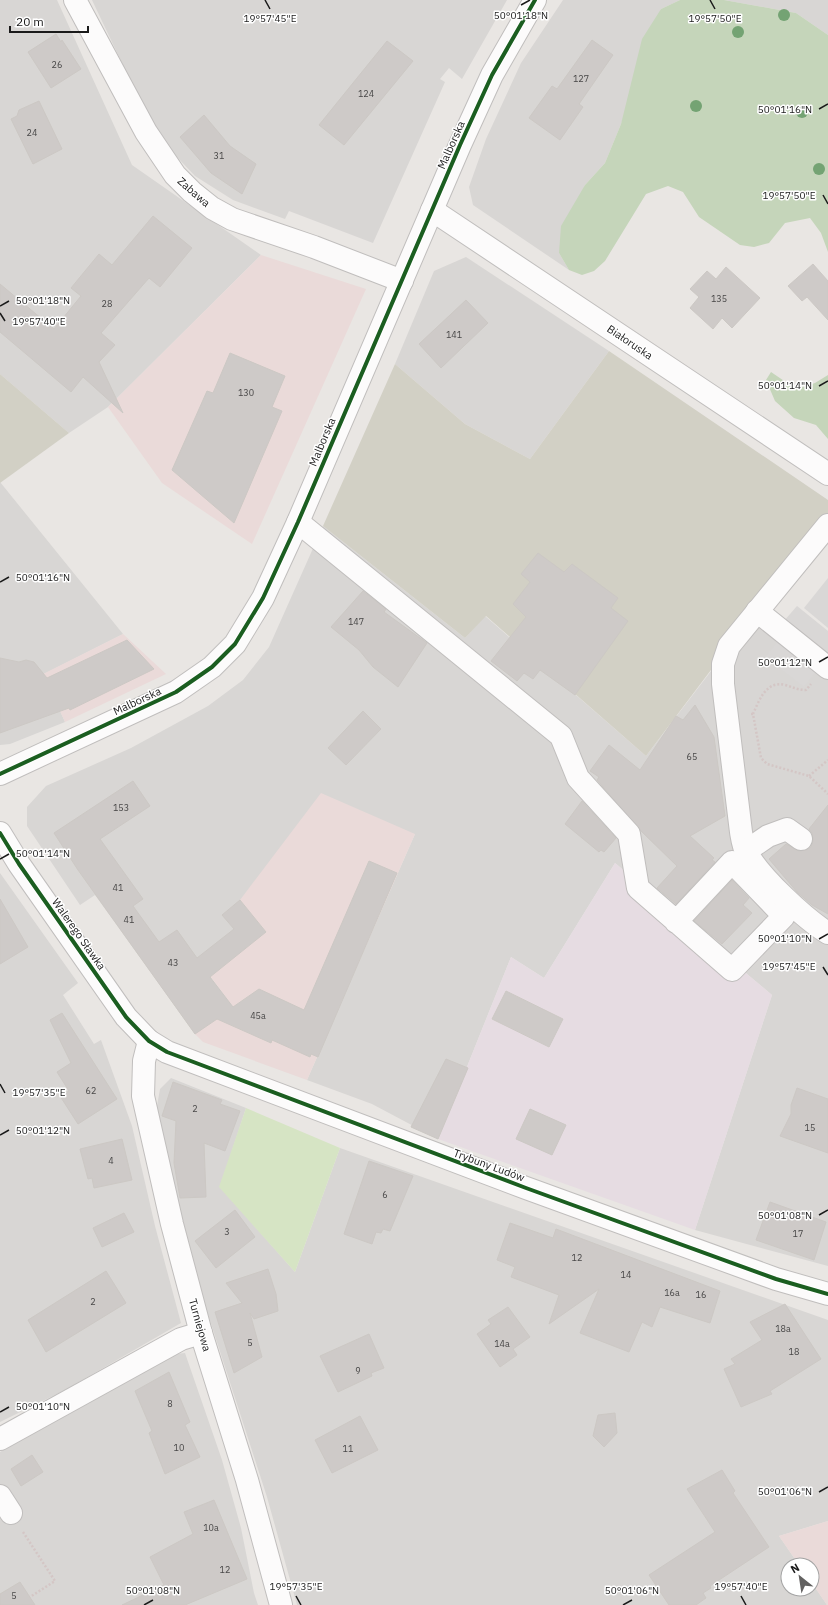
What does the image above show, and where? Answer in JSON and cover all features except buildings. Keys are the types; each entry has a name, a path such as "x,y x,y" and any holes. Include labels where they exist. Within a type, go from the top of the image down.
{"street":[{"name":"Zabawa","path":"75,0 146,132 175,176 192,192 212,208 232,219 402,281"},
{"name":"Malborska","path":"0,774 176,692 212,667 234,644 263,598 298,522 432,210 492,75 535,0"},
{"name":"Białoruska","path":"432,210 828,474"},
{"path":"298,522 561,736 578,778 629,834 638,888 676,922 732,970 784,916 732,862 676,922"},
{"path":"828,526 757,611 730,646 724,664 723,684 740,832 746,851 757,868 813,924 828,933"},
{"path":"757,611 827,667"},
{"path":"746,851 768,836 787,829 801,839"},
{"name":"Walerego Sławka","path":"0,833 19,864 126,1017 149,1041"},
{"name":"Trybuny Ludów","path":"149,1041 174,1055 504,1180 776,1279 828,1294"},
{"name":"Turniejowa","path":"149,1041 144,1061 143,1096 172,1224 201,1333 247,1480 281,1605"},
{"path":"0,1439 182,1339 201,1333"}],"path":[{"path":"827,667 806,690 783,684 773,685 767,689 753,714 761,758 766,764 809,776 828,794"},
{"path":"726,710 753,714"},
{"path":"809,776 828,760"},
{"path":"6,1504 55,1581 30,1597"}],"shaded area":[{"path":"0,0 57,0 132,165 261,255 108,407 69,433 0,374"},
{"path":"92,0 507,0 462,79 449,68 440,79 445,82 373,243 289,211 285,219 233,200 195,176 177,157 150,122"},
{"path":"563,0 680,0 661,9 621,124 605,163 585,185 559,253 569,270 473,205 469,187 486,139 521,63"},
{"path":"724,0 828,0 828,35 796,13"},
{"path":"261,255 366,289 252,544 162,483 108,407"},
{"path":"466,257 609,351 530,459 465,424 395,364 434,271"},
{"path":"609,351 828,500 828,515 646,756 486,616 465,638 323,526 395,364 465,424 530,459"},
{"path":"0,374 69,433 0,483"},
{"path":"0,482 123,634 44,674 65,722 10,744 0,745"},
{"path":"323,526 465,638 485,616 646,756 757,611 828,668 828,1266 695,1230 772,995 615,863 544,978 511,957 438,1139 372,1104 307,1080 415,834 266,932 210,977 233,1007 195,1034 95,895 80,905 27,826 27,807 46,786 131,748 208,706 243,680 269,647"},
{"path":"828,578 828,628 804,608"},
{"path":"797,606 828,631 828,657 784,621"},
{"path":"123,634 166,674 65,722 43,674"},
{"path":"778,641 816,672 804,687 765,657"},
{"path":"321,793 415,834 307,1080 203,1042 195,1034 233,1007 210,976 237,955 240,900"},
{"path":"615,863 772,995 695,1230 438,1139 511,957 544,978"},
{"path":"0,873 78,983 63,995 94,1044 101,1040 132,1126 155,1226 181,1323 65,1390 0,1422"},
{"path":"171,1078 246,1108 220,1187 295,1272 340,1148 828,1320 828,1521 779,1536 793,1557 780,1557 780,1597 820,1597 820,1595 827,1605 297,1605 267,1497 183,1237 159,1127 157,1106 160,1089"},
{"path":"185,1353 222,1460 241,1528 254,1593 258,1605 0,1605 0,1452 176,1354"},
{"path":"828,1521 828,1605 820,1595 820,1557 793,1557 779,1536"}],"green space":[{"path":"680,0 724,0 796,13 828,35 828,252 821,233 810,218 785,223 769,243 754,247 740,245 699,217 683,192 668,186 646,194 605,261 594,271 582,275 569,270 559,253 561,226 585,185 605,163 621,124 642,39 661,9"},
{"path":"771,372 796,389 815,383 828,375 828,439 816,425 794,418 775,401 766,380"},
{"path":"246,1108 340,1148 295,1272 219,1187"}],"cycle path":[{"path":"0,774 176,692 212,667 235,644 263,598 298,522 460,145 492,75 535,0"},
{"path":"0,833 19,864 126,1017 149,1041 167,1052 526,1188 776,1279 828,1294"}]}
